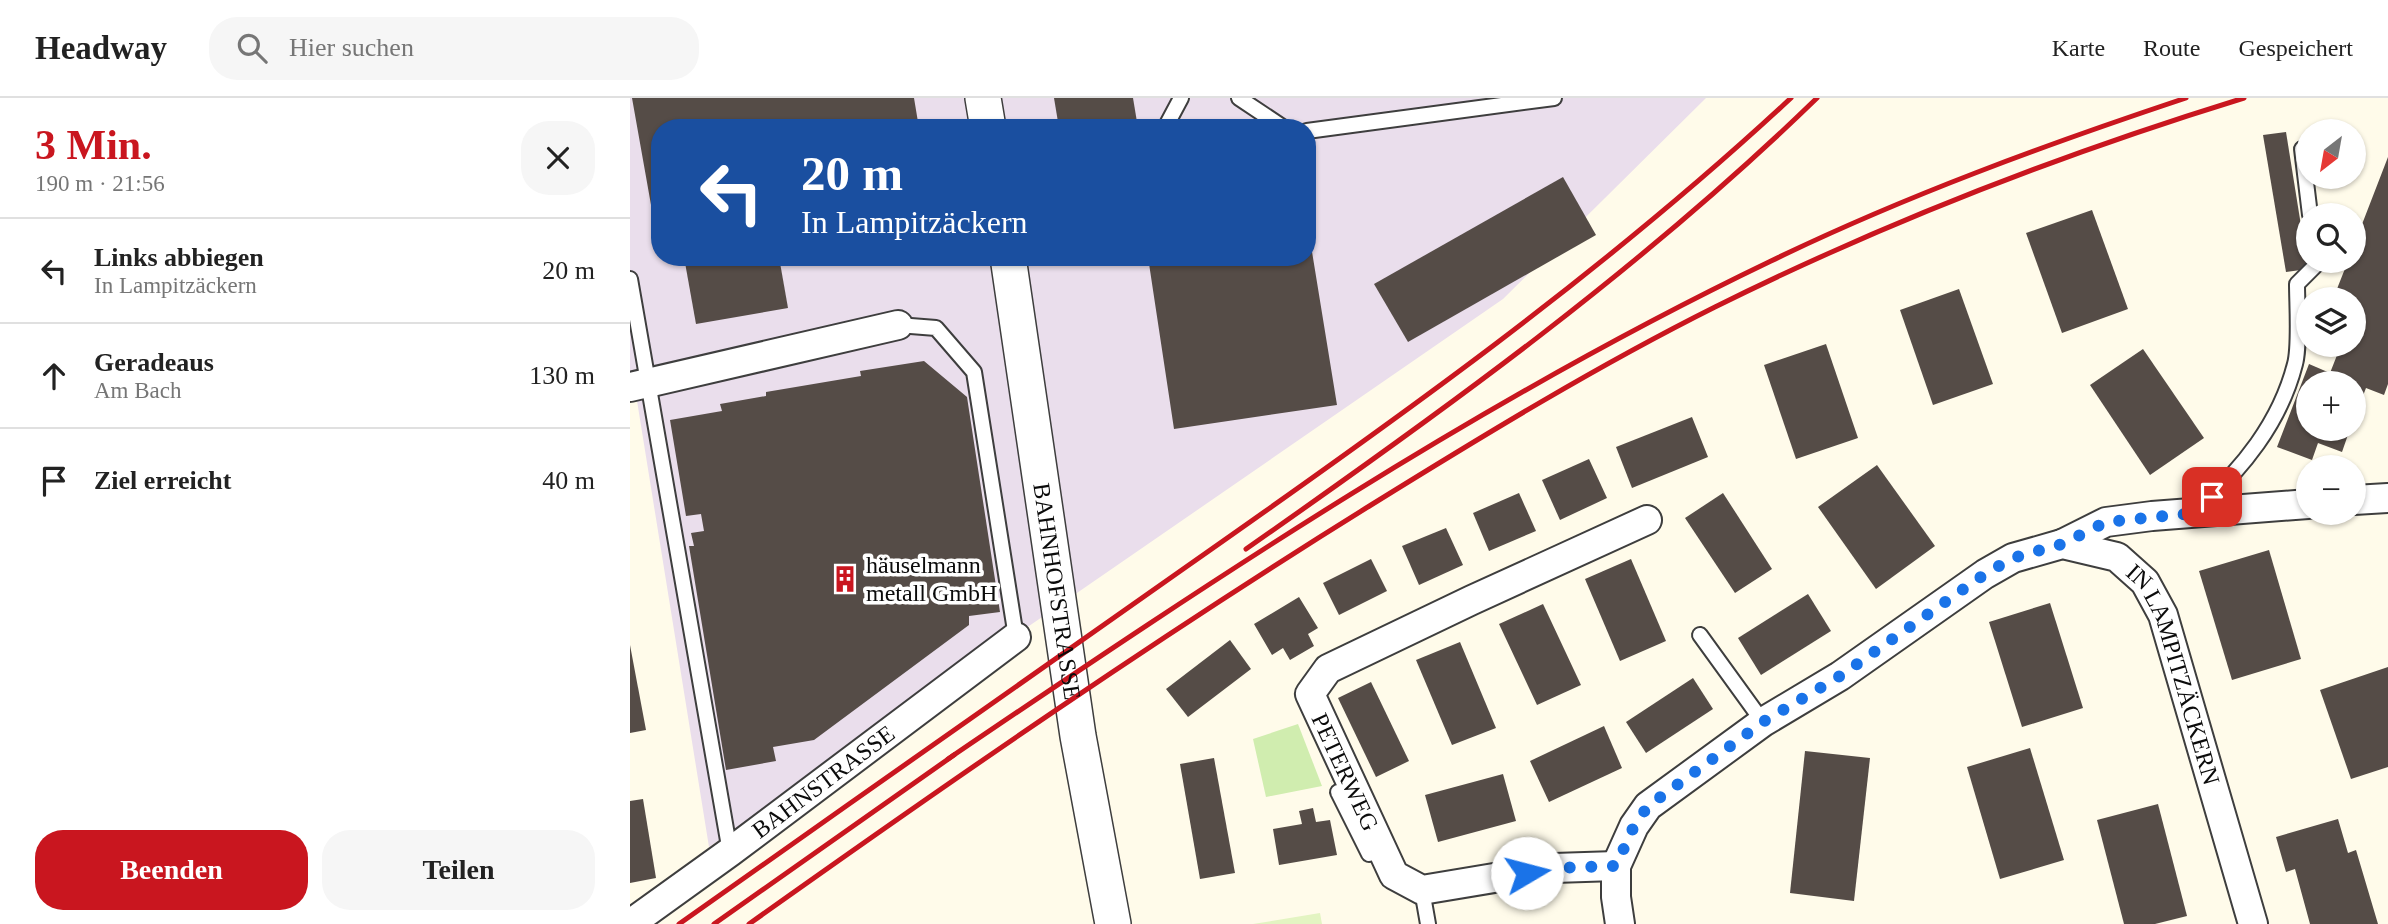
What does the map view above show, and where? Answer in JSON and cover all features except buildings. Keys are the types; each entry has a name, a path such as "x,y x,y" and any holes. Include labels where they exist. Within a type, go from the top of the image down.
{"street":[{"path":"983,98 986,119"},
{"name":"BAHNHOFSTRASSE","path":"1009,266 1078,736 1113,924"},
{"path":"639,384 898,325"},
{"path":"2366,499 2388,498"},
{"path":"1620,924 1616,897 1616,866 1634,826 1648,806 1763,722 1840,676 1985,574 2013,558 2062,544 2106,522 2296,505"},
{"name":"PETERWEG","path":"1394,876 1310,694 1328,669 1647,520"},
{"name":"IN LAMPITZÄCKERN","path":"2062,544 2117,558 2145,582 2163,615 2253,924"},
{"name":"BAHNSTRASSE","path":"630,924 1016,637"},
{"path":"1394,876 1422,890 1501,884 1554,868 1616,866"}],"lane":[{"path":"1170,119 1181,98"},
{"path":"1239,98 1270,119"},
{"path":"1316,130 1554,98"},
{"path":"2195,513 2228,481 2258,446 2279,406 2296,362 2297,284 2308,273"},
{"path":"630,279 639,384 730,852"},
{"path":"898,325 936,328 974,372 1016,637"},
{"path":"1700,635 1763,722"},
{"path":"1338,792 1372,859 1394,876"},
{"path":"1422,890 1428,924"}],"shaded area":[{"path":"630,98 1706,98 1503,299 709,847 633,376 630,376"}],"green space":[{"path":"1298,724 1322,786 1266,797 1253,739"},
{"path":"1320,913 1322,924 1253,924"}],"railway":[{"path":"679,924 1265,512 1497,343 1647,224 1791,98"},
{"path":"1246,549 1395,444 1612,279 1682,221 1817,98"},
{"path":"948,759 1248,559 1350,495 1557,372 1663,315 1822,237 1924,193 2028,153 2186,98"},
{"path":"749,924 1134,657 1291,555 1456,453 1627,353 1779,276 1910,218 2042,166 2244,98"},
{"path":"714,924 954,755"}],"place":[{"name":"häuselmann metall GmbH","path":"845,579"}],"route":[{"path":"1527,873 1554,868 1616,866 1634,826 1648,806 1763,722 1840,676 1985,574 2013,558 2062,544 2106,522 2195,513 2212,497"}]}
